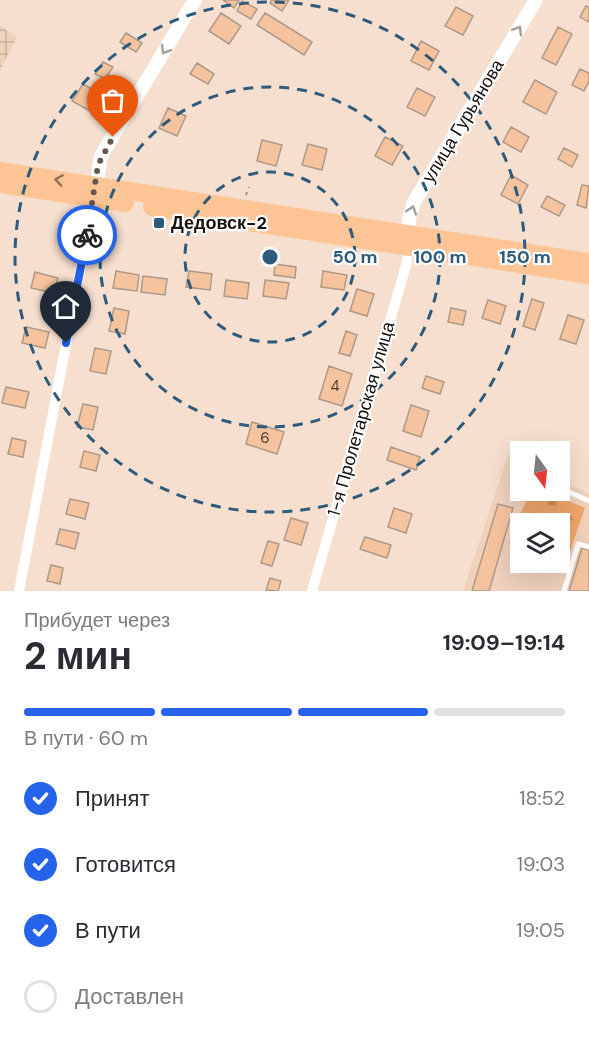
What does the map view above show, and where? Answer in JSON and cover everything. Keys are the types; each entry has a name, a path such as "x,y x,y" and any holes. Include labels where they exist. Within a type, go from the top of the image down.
{"main road":[{"path":"0,171 95,192 408,241 589,274"},
{"path":"0,184 95,192"},
{"path":"408,241 589,262"}],"street":[{"path":"19,591 101,156 195,0"},
{"name":"улица Гурьянова","path":"408,241 414,202 536,0"},
{"name":"1-я Пролетарская улица","path":"312,591 407,262 408,241"}],"lane":[{"path":"570,492 589,501"},
{"path":"564,591 578,544 589,547"}],"shaded area":[{"path":"0,26 17,37 0,70"},
{"path":"508,455 510,456 510,501 570,501 570,484 589,494 589,591 463,591"}],"green space":[{"path":"526,501 569,501 585,508 570,551 570,513 520,513"}],"building":[{"path":"223,0 239,0 234,8"},
{"path":"272,0 289,0 282,11 270,3"},
{"path":"242,1 257,9 251,19 237,11"},
{"path":"586,6 589,7 589,22 580,17"},
{"path":"456,7 473,16 463,35 445,26"},
{"path":"221,13 241,26 229,44 209,31"},
{"path":"265,13 312,42 304,55 257,25"},
{"path":"558,27 572,34 556,65 542,58"},
{"path":"126,33 142,43 136,52 120,42"},
{"path":"421,41 439,51 429,70 411,61"},
{"path":"103,62 113,67 105,79 95,74"},
{"path":"197,63 214,74 208,84 190,74"},
{"path":"580,69 589,73 589,81 584,91 572,85"},
{"path":"535,80 557,92 546,114 523,102"},
{"path":"83,84 100,94 90,111 72,101"},
{"path":"417,88 435,97 425,116 407,107"},
{"path":"168,108 186,116 177,136 159,128"},
{"path":"511,127 529,137 521,152 503,142"},
{"path":"385,137 403,146 392,165 375,156"},
{"path":"262,140 282,145 276,166 257,161"},
{"path":"308,144 327,149 322,170 302,165"},
{"path":"564,148 578,155 572,167 558,159"},
{"path":"511,175 528,185 518,204 501,195"},
{"path":"582,185 589,186 586,208 577,205"},
{"path":"547,196 565,205 559,216 541,207"},
{"path":"275,264 296,267 295,278 274,275"},
{"path":"116,271 139,275 137,291 113,288"},
{"path":"189,271 212,274 210,290 186,287"},
{"path":"323,271 347,275 344,290 321,287"},
{"path":"35,272 58,278 54,293 31,288"},
{"path":"143,276 167,279 165,295 141,292"},
{"path":"226,280 249,283 247,299 224,296"},
{"path":"265,280 289,283 286,299 263,296"},
{"path":"357,289 374,294 367,316 350,311"},
{"path":"532,299 544,303 535,330 523,326"},
{"path":"488,300 506,306 500,324 482,318"},
{"path":"114,308 129,311 125,334 109,331"},
{"path":"451,308 466,311 463,325 448,322"},
{"path":"568,315 584,320 576,344 560,339"},
{"path":"26,327 49,332 45,348 22,343"},
{"path":"346,331 357,335 350,356 339,353"},
{"path":"95,348 111,351 106,374 90,371"},
{"path":"329,366 352,374 342,406 319,399"},
{"path":"426,376 444,382 440,394 422,388"},
{"path":"6,387 29,392 25,408 2,403"},
{"path":"83,404 98,407 93,430 77,427"},
{"path":"411,405 429,411 421,437 403,431"},
{"path":"252,422 284,432 277,454 246,444"},
{"path":"12,438 26,441 23,457 8,454"},
{"path":"391,447 420,457 416,470 387,460"},
{"path":"84,451 100,455 96,471 80,467"},
{"path":"70,499 89,503 85,519 66,514"},
{"path":"498,504 513,508 489,591 472,591"},
{"path":"394,508 412,514 406,533 388,527"},
{"path":"291,518 308,523 301,545 284,540"},
{"path":"60,529 79,533 75,549 56,544"},
{"path":"365,537 391,545 387,558 360,549"},
{"path":"268,541 279,544 272,566 261,563"},
{"path":"582,548 589,550 589,591 569,591"},
{"path":"51,565 63,568 60,584 47,581"},
{"path":"270,578 281,581 278,591 266,590"}],"way so far":[{"path":"87,235 98,165 113,137"}],"place":[{"name":"Дедовск-2","path":"159,223"}],"route":[{"path":"66,343 87,235"}]}
